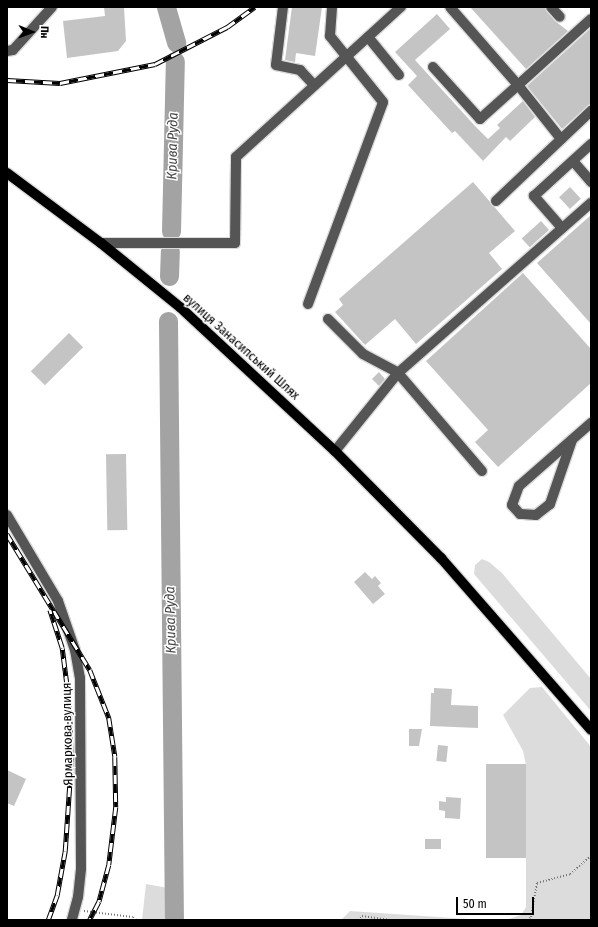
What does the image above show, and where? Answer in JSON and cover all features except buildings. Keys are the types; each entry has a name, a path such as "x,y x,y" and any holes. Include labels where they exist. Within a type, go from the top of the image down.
{"main road":[{"name":"вулиця Занасипський Шлях","path":"7,173 101,243 221,343 335,451 441,558 591,730"}],"street":[{"path":"7,51 14,50 52,7"},
{"path":"283,7 276,66 300,70 314,85"},
{"path":"308,304 383,102 330,36 332,7"},
{"path":"101,243 235,243 236,157 402,7"},
{"path":"450,7 518,85 562,139"},
{"path":"551,7 560,17"},
{"path":"433,67 480,120 591,19"},
{"path":"368,38 399,75"},
{"path":"496,201 591,111"},
{"path":"562,228 534,196 591,144"},
{"path":"573,161 591,182"},
{"path":"335,451 398,373 591,203"},
{"path":"328,319 362,354 398,373 482,471"},
{"path":"572,440 550,504 536,515 520,514 512,505 519,486 591,423"},
{"name":"Ярмаркова вулиця","path":"7,515 58,601 72,640 80,678 81,869 75,910 72,920"}],"path":[{"path":"527,920 531,917 537,883 570,874 591,856"},
{"path":"75,910 133,917 136,920"},
{"path":"358,920 362,916 392,920"}],"shaded area":[{"path":"482,559 489,562 502,573 591,679 591,711 474,574 475,565"},
{"path":"542,687 591,747 591,920 506,920 521,915 526,907 526,765 523,751 503,715 530,688"},
{"path":"146,884 168,888 169,920 142,920"},
{"path":"350,911 482,920 341,920"}],"waterway":[{"name":"Крива Руда","path":"166,7 176,43"},
{"name":"Крива Руда","path":"171,231 175,61"},
{"path":"169,276 170,251"},
{"name":"Крива Руда","path":"168,321 174,920"}],"railway":[{"path":"7,80 60,83 155,64 227,27 255,7"},
{"path":"7,534 90,670 109,718 115,757 116,807 109,865 99,902 90,920"},
{"path":"48,920 57,895 65,851 71,762 69,703 62,648 50,610"}]}
